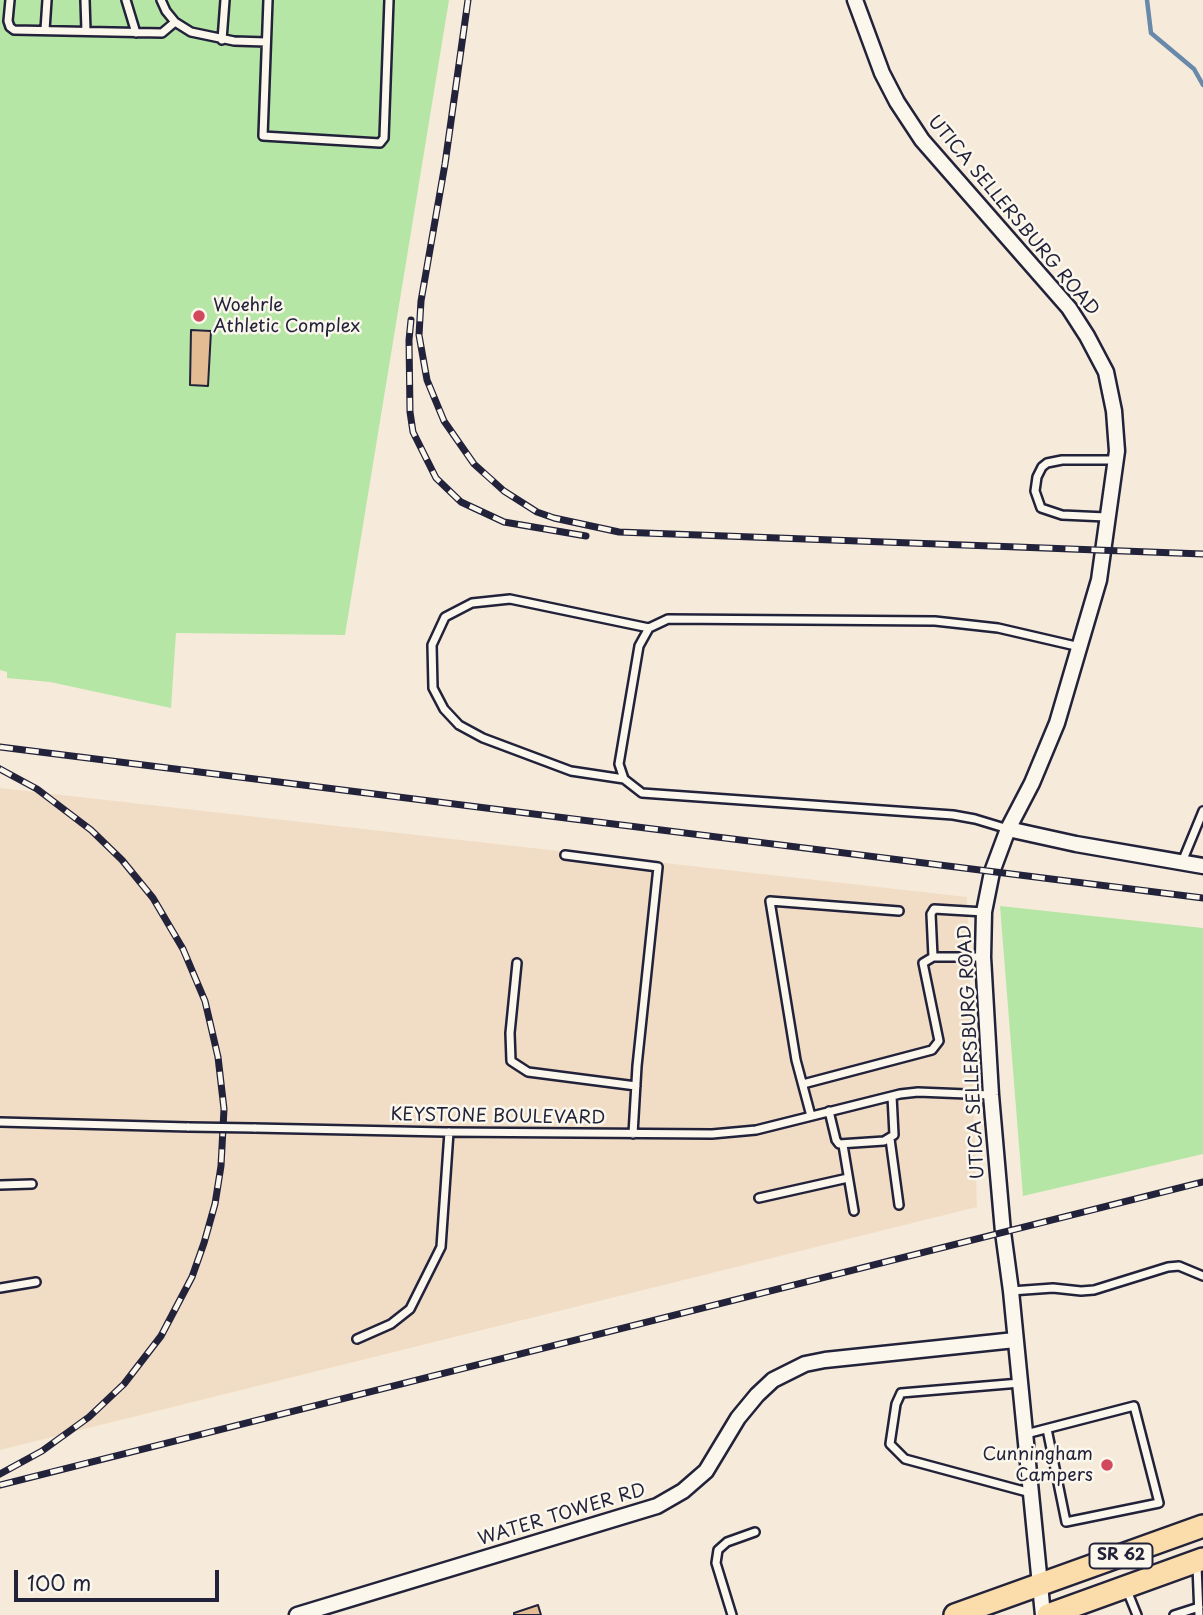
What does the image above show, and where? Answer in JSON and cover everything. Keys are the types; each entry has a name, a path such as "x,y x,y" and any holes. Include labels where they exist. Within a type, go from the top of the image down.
{"main road":[{"name":"SR 62","path":"954,1615 1203,1526"},
{"name":"SR 62","path":"1048,1615 1200,1561"}],"street":[{"name":"UTICA SELLERSBURG ROAD","path":"855,0 882,73 897,102 922,140 1069,308 1087,336 1105,373 1114,411 1116,460 1099,580 1057,723 992,872 984,912 983,957 991,1095 1043,1615"},
{"path":"1009,829 1076,844 1203,866"},
{"name":"WATER TOWER RD","path":"301,1614 657,1506 683,1491 706,1471 738,1418 757,1395 773,1380 805,1364 1015,1340"}],"lane":[{"path":"10,0 10,27 14,30 162,33 175,22"},
{"path":"45,30 47,0"},
{"path":"85,0 86,31"},
{"path":"126,0 136,33"},
{"path":"161,0 166,12 175,22 191,32 222,40 266,42"},
{"path":"222,40 225,0"},
{"path":"268,0 263,136 380,143 384,138 389,0"},
{"path":"1106,517 1062,514 1041,508 1035,491 1037,477 1047,463 1062,460 1116,460"},
{"path":"649,628 510,599 472,603 445,617 432,645 433,688 444,709 459,725 483,738 571,771 624,779 642,793 953,816 1009,829"},
{"path":"624,779 619,764 639,646 649,628 668,619 935,621 998,628 1080,647"},
{"path":"1182,862 1203,811"},
{"path":"565,855 658,867 633,1134"},
{"path":"811,1116 796,1060 770,901 899,911"},
{"path":"933,957 931,914 934,909 984,912"},
{"path":"803,1084 932,1050 939,1041 923,963 933,957 983,957"},
{"path":"517,963 510,1033 511,1061 528,1072 636,1086"},
{"name":"KEYSTONE BOULEVARD","path":"0,1122 449,1132 712,1133 756,1130 918,1092 991,1095"},
{"path":"829,1111 836,1140 843,1144 890,1139 894,1135 892,1096"},
{"path":"357,1339 391,1324 410,1309 441,1247 449,1132"},
{"path":"890,1139 899,1205"},
{"path":"843,1144 854,1211"},
{"path":"759,1198 848,1178"},
{"path":"0,1185 32,1184"},
{"path":"1011,1291 1053,1288 1094,1290 1179,1266 1203,1276"},
{"path":"0,1288 36,1282"},
{"path":"1020,1383 901,1393 895,1405 890,1444 905,1459 1031,1493"},
{"path":"1026,1434 1134,1406 1159,1503 1066,1522 1047,1429"},
{"path":"732,1615 716,1563 718,1550 727,1542 755,1532"},
{"path":"1174,1615 1199,1611 1200,1561"},
{"path":"1125,1587 1137,1615"}],"shaded area":[{"path":"0,788 967,897 977,1207 0,1450"}],"green space":[{"name":"Woehrle Athletic Complex","path":"0,0 449,0 345,635 176,633 171,708 50,682 7,678 7,672 0,670"},
{"path":"1000,906 1203,928 1203,1154 1023,1196"}],"building":[{"path":"191,330 211,331 208,386 190,385"},
{"path":"538,1605 541,1615 514,1615 514,1613"}],"waterway":[{"path":"1147,0 1151,33 1194,69 1203,85"}],"railway":[{"path":"468,0 445,164 421,301 419,335 427,380 444,421 474,464 504,491 537,512 619,532 1203,554"},
{"path":"411,320 410,412 413,432 436,478 461,502 504,522 586,536"},
{"path":"0,747 1203,898"},
{"path":"0,769 37,789 91,830 122,860 153,898 183,949 205,1001 218,1057 224,1109 221,1166 215,1204 192,1277 161,1336 124,1384 89,1417 42,1451 0,1474"},
{"path":"0,1485 1203,1182"}],"place":[{"name":"Woehrle Athletic Complex","path":"199,316"},
{"name":"Cunningham Campers","path":"1107,1465"}]}
